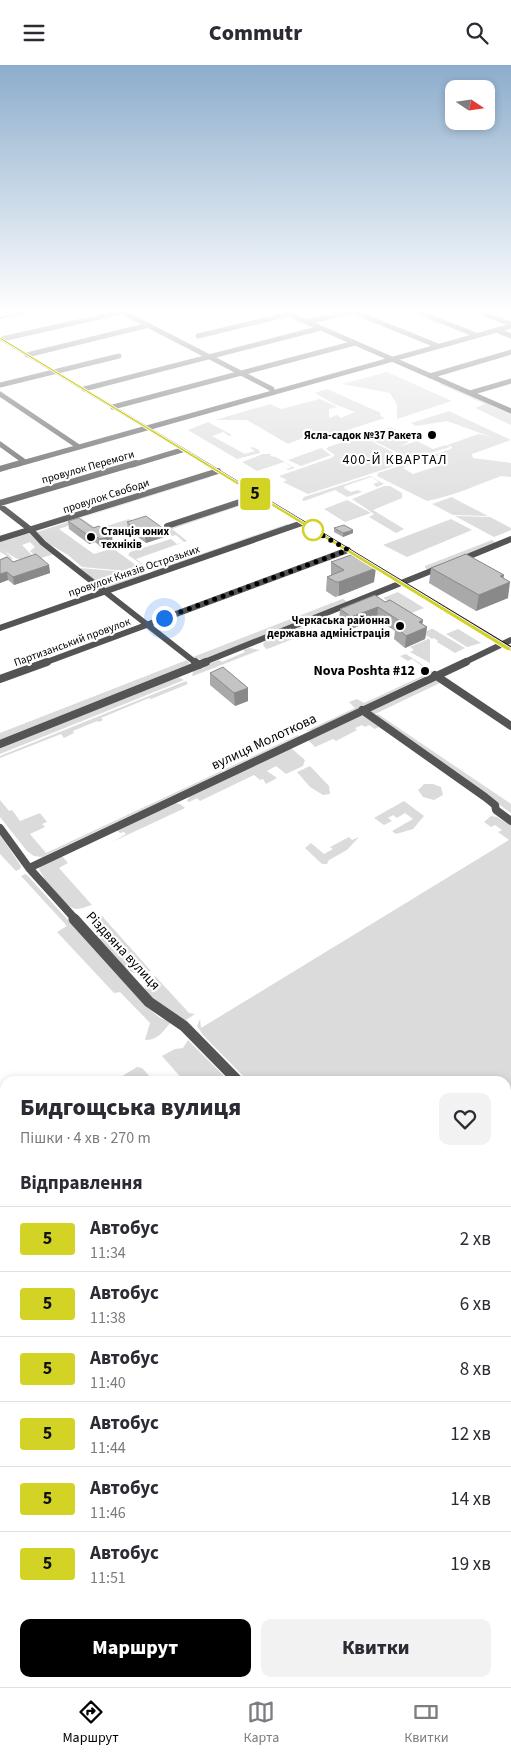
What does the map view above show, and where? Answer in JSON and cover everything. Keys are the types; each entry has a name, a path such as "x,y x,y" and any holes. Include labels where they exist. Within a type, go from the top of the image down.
{"main road":[{"path":"84,389 511,649"}],"street":[{"path":"84,389 89,388"},
{"path":"113,407 186,388"},
{"path":"266,388 272,391"},
{"path":"0,469 289,388"},
{"path":"458,388 511,411"},
{"path":"470,393 488,388"},
{"path":"0,394 3,398 79,447"},
{"path":"0,444 25,462"},
{"name":"провулок Перемоги","path":"0,505 182,450"},
{"name":"провулок Свободи","path":"0,539 218,471"},
{"path":"167,526 258,496"},
{"path":"0,505 31,530 43,543 199,665"},
{"name":"провулок Князів Острозьких","path":"0,628 302,523"},
{"path":"456,561 511,539"},
{"name":"Партизанський провулок","path":"0,679 348,550"},
{"path":"0,745 447,565"},
{"name":"вулиця Молоткова","path":"28,868 511,640"},
{"path":"435,675 511,726"},
{"path":"362,710 485,797 495,805 496,810 511,821"},
{"name":"Різдвяна вулиця","path":"0,828 28,868 148,1002 184,1026 233,1076"}],"shaded area":[{"path":"362,388 422,388 452,401 397,419 397,405 390,393"},
{"path":"447,388 452,388 511,414 511,425 475,408 485,404"},
{"path":"327,389 381,413 380,416 385,418 317,440 310,435 288,444 247,420 215,420 270,404 281,409 320,399 337,407 329,409 329,418 337,415 341,418 355,412 334,404 315,393"},
{"path":"449,411 511,440 472,454 473,458 511,463 511,477 501,476 456,493 427,501 377,476 378,473 408,463 411,464 403,468 413,474 449,462 437,456 414,461 451,449 452,447 447,445 479,434 494,438 447,421 416,426 411,423"},
{"path":"208,422 232,435 229,436 223,432 212,436 245,454 255,451 250,448 253,447 259,450 260,453 237,459 188,430"},
{"path":"391,427 397,430 387,431 391,433 397,431 380,439 394,435 409,442 398,447 417,441 433,449 446,445 450,447 410,459 364,436"},
{"path":"362,436 407,460 407,462 308,494 283,482 287,480 279,476 331,458 335,455 326,449 328,447"},
{"path":"321,448 331,455 301,466 288,460"},
{"path":"263,454 271,454 270,456 276,457 295,468 286,469 292,467 284,462 257,471 242,462"},
{"path":"209,476 211,477 81,518 97,529 129,519 137,524 120,530 101,531 79,522 59,529 94,554 115,550 147,573 82,567 68,555 44,541 37,532"},
{"path":"370,476 384,484 377,487 373,484 379,482 371,477 345,486 344,488 351,492 358,490 362,492 347,497 335,490 304,501 302,500 304,497"},
{"path":"384,486 390,486 402,493 402,498 373,510 404,529 396,533 369,517 374,514 352,499"},
{"path":"452,497 488,516 453,515 432,504"},
{"path":"347,500 371,513 345,522 324,509"},
{"path":"249,501 251,502 172,529 187,541 136,559 152,571 287,524 290,526 153,572 128,555 130,552 171,539 177,544 184,542 176,535 172,536 164,530"},
{"path":"455,516 490,517 511,528 511,530 494,537"},
{"path":"451,519 472,530 407,557 383,545"},
{"path":"30,533 54,554 38,559 30,551 35,547 30,542 22,545 36,559 19,559 4,550 13,559 0,564 0,559 7,556 0,552 0,540"},
{"path":"492,540 496,543 429,570 425,568 425,566"},
{"path":"80,568 147,574 108,588 103,588"},
{"path":"398,592 424,608 409,614 383,598"},
{"path":"350,596 343,599 348,602 203,660 193,657"},
{"path":"301,627 310,632 270,648 266,649 263,645 264,642"},
{"path":"431,629 465,648 455,653 437,642 434,638 432,639 423,633"},
{"path":"458,629 481,643 467,647 446,634"},
{"path":"424,635 430,640 430,663 410,652 414,650 410,647 428,639"},
{"path":"249,648 260,650 192,675 194,670 219,660 222,662 245,652 243,650"},
{"path":"406,654 432,671 432,673 314,730 306,731 355,708 349,702 357,699 364,703 431,672 412,659 408,661 400,656"},
{"path":"187,660 191,665 0,741 0,733"},
{"path":"178,677 184,680 0,754 0,747"},
{"path":"433,679 442,682 373,715 370,711"},
{"path":"186,681 188,684 101,718 103,720 73,731 74,733 64,738 61,734 0,758 0,756"},
{"path":"378,714 511,804 511,813 374,716"},
{"path":"360,715 379,727 375,729 369,725 365,727 362,725 355,728 357,730 336,741 333,739 315,747 308,740"},
{"path":"298,735 42,857 34,856 27,851 0,817 0,800 9,811 12,810 20,821 40,813 47,822 42,824 45,827 30,834 46,853"},
{"path":"291,748 305,760 303,766 286,774 276,766 267,771 277,778 266,784 263,779 260,780 254,775 200,801 197,798 189,802 187,801 190,795"},
{"path":"310,766 329,786 330,794 323,795 310,787 297,772"},
{"path":"424,784 433,784 441,787 443,795 434,800 423,797 418,790"},
{"path":"404,801 424,816 413,829 396,834 392,831 413,819 405,813 397,818 393,815 388,818 392,821 384,825 374,818"},
{"path":"173,803 180,804 185,808 112,842 126,834 124,832 120,833 115,829"},
{"path":"491,816 497,817 511,826 511,1076 243,1076 203,1035 197,1026 200,1019 201,1028 509,840 498,832 502,830 495,825 491,827 484,822"},
{"path":"0,835 21,866 20,869 16,871 0,854"},
{"path":"349,837 352,840 359,837 347,850 329,860 327,864 322,864 305,848 311,843 324,854 333,849 330,847"},
{"path":"62,856 68,863 59,868 92,905 79,909 71,907 60,899 45,880 39,869 40,866"},
{"path":"25,874 147,1007 160,1018 171,1022 154,1039 145,1040 150,1023 120,992 114,993 57,932 67,926 21,876"},
{"path":"102,916 151,971 134,973 114,959 92,927 92,921"},
{"path":"155,976 189,1013 195,1014 186,1020 181,1020 152,1001 145,989"},
{"path":"188,1040 224,1076 180,1076 162,1056 175,1049 183,1048"},
{"path":"137,1067 142,1068 149,1076 122,1076"}],"building":[{"path":"146,516 164,529 145,535 127,522"},
{"path":"79,518 93,528 99,526 112,536 100,539 94,535 89,536 68,521"},
{"path":"344,525 353,530 343,533 334,528"},
{"path":"36,554 49,565 13,577 7,572 0,574 0,560 7,557 13,562"},
{"path":"466,554 504,575 500,576 510,582 479,595 431,568"},
{"path":"351,555 376,568 339,582 327,577 344,570 331,562"},
{"path":"375,595 385,602 390,600 423,620 419,622 427,627 406,636 396,627 403,623 378,607 351,617 340,609"},
{"path":"223,667 248,688 234,693 210,673"}],"bus line":[{"name":"5","path":"81,388 511,650"}],"place":[{"name":"Ясла-садок №37 Ракета","path":"432,435"},
{"name":"Станція юних техніків","path":"91,537"},
{"name":"Черкаська районна державна адміністрація","path":"400,626"},
{"name":"Nova Poshta #12","path":"425,671"}],"district":[{"name":"400-Й КВАРТАЛ","path":"395,460"}],"route":[{"path":"164,618 348,550 313,530"}]}
